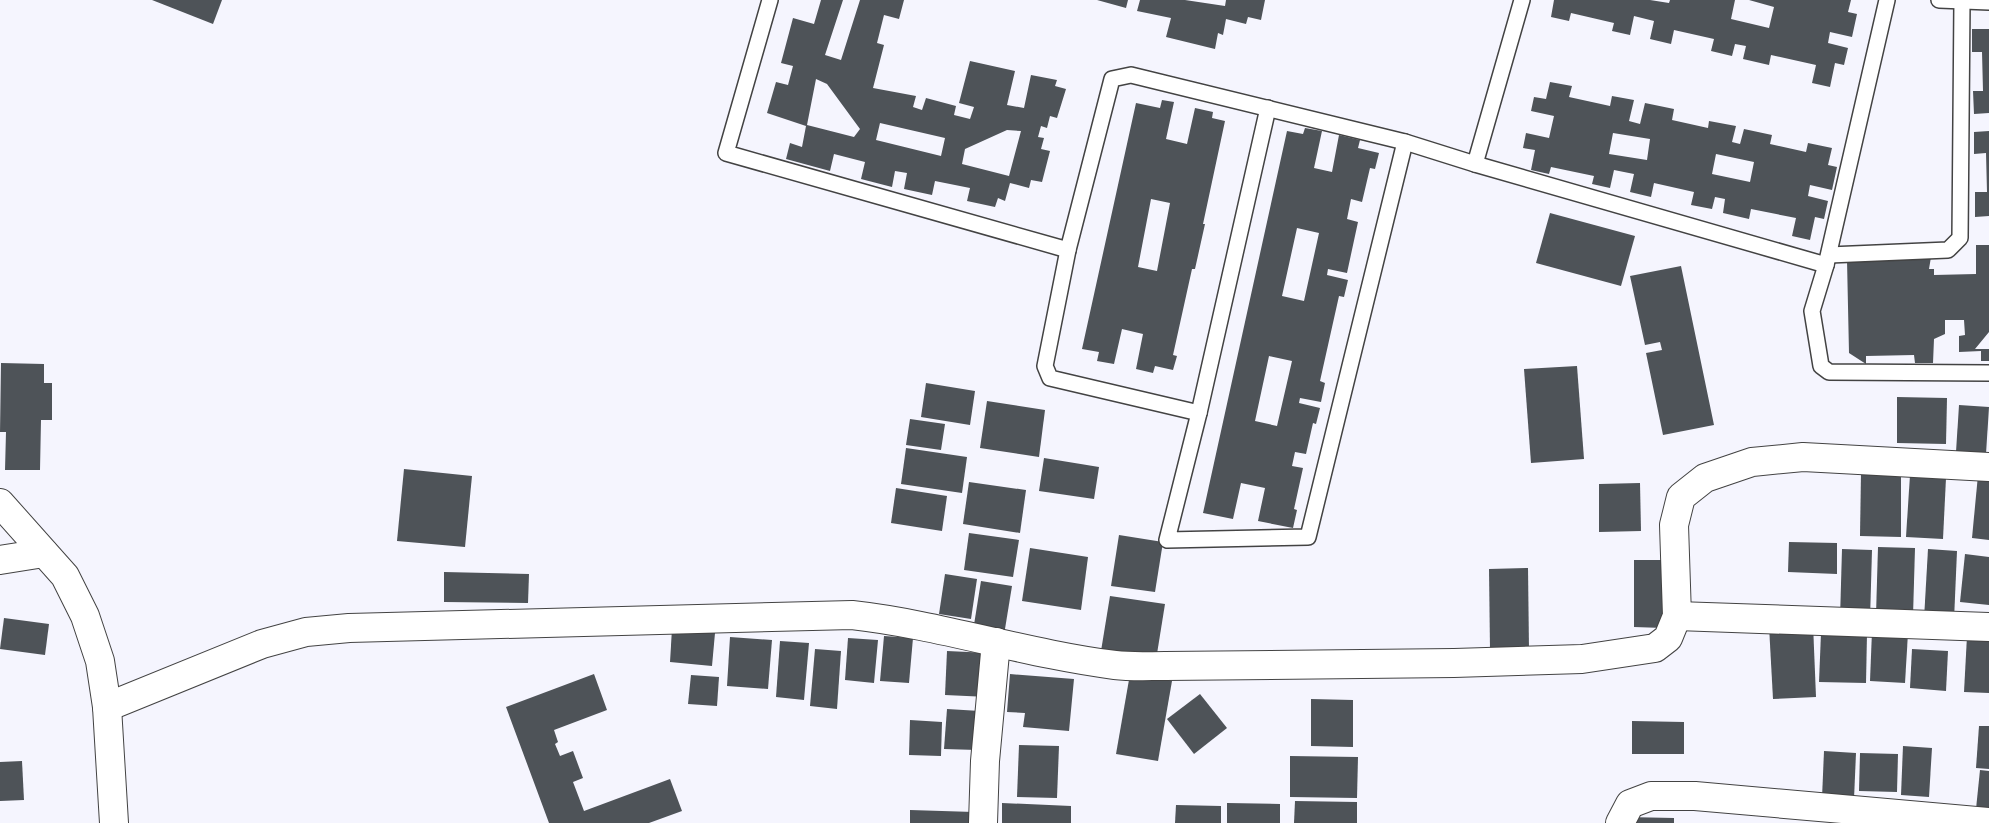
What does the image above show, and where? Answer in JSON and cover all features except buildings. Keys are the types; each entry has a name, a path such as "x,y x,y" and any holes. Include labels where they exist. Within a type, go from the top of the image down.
{"street":[{"path":"107,707 262,644 306,632 349,628 852,615 890,619 1117,665 1454,663 1582,659 1655,648 1668,638 1677,616 1674,525 1682,497 1705,478 1752,462 1803,457 1989,467"},
{"path":"0,503 65,576 85,616 100,662 107,707 114,823"},
{"path":"0,560 44,553"},
{"path":"1677,616 1989,626"},
{"path":"983,823 985,761 996,642"},
{"path":"1620,823 1630,804 1651,796 1695,796 1906,819 1989,822"}],"lane":[{"path":"770,0 726,153 1068,250"},
{"path":"1475,164 1522,0"},
{"path":"1887,0 1827,260 1812,311 1821,366 1829,372 1989,373"},
{"path":"1938,0 1989,2"},
{"path":"1199,413 1050,378 1045,366 1068,250 1112,79 1131,75 1405,142 1475,164 1827,260 1948,250 1960,238 1962,1"},
{"path":"1268,108 1199,413 1167,540 1308,537 1405,142"}]}
